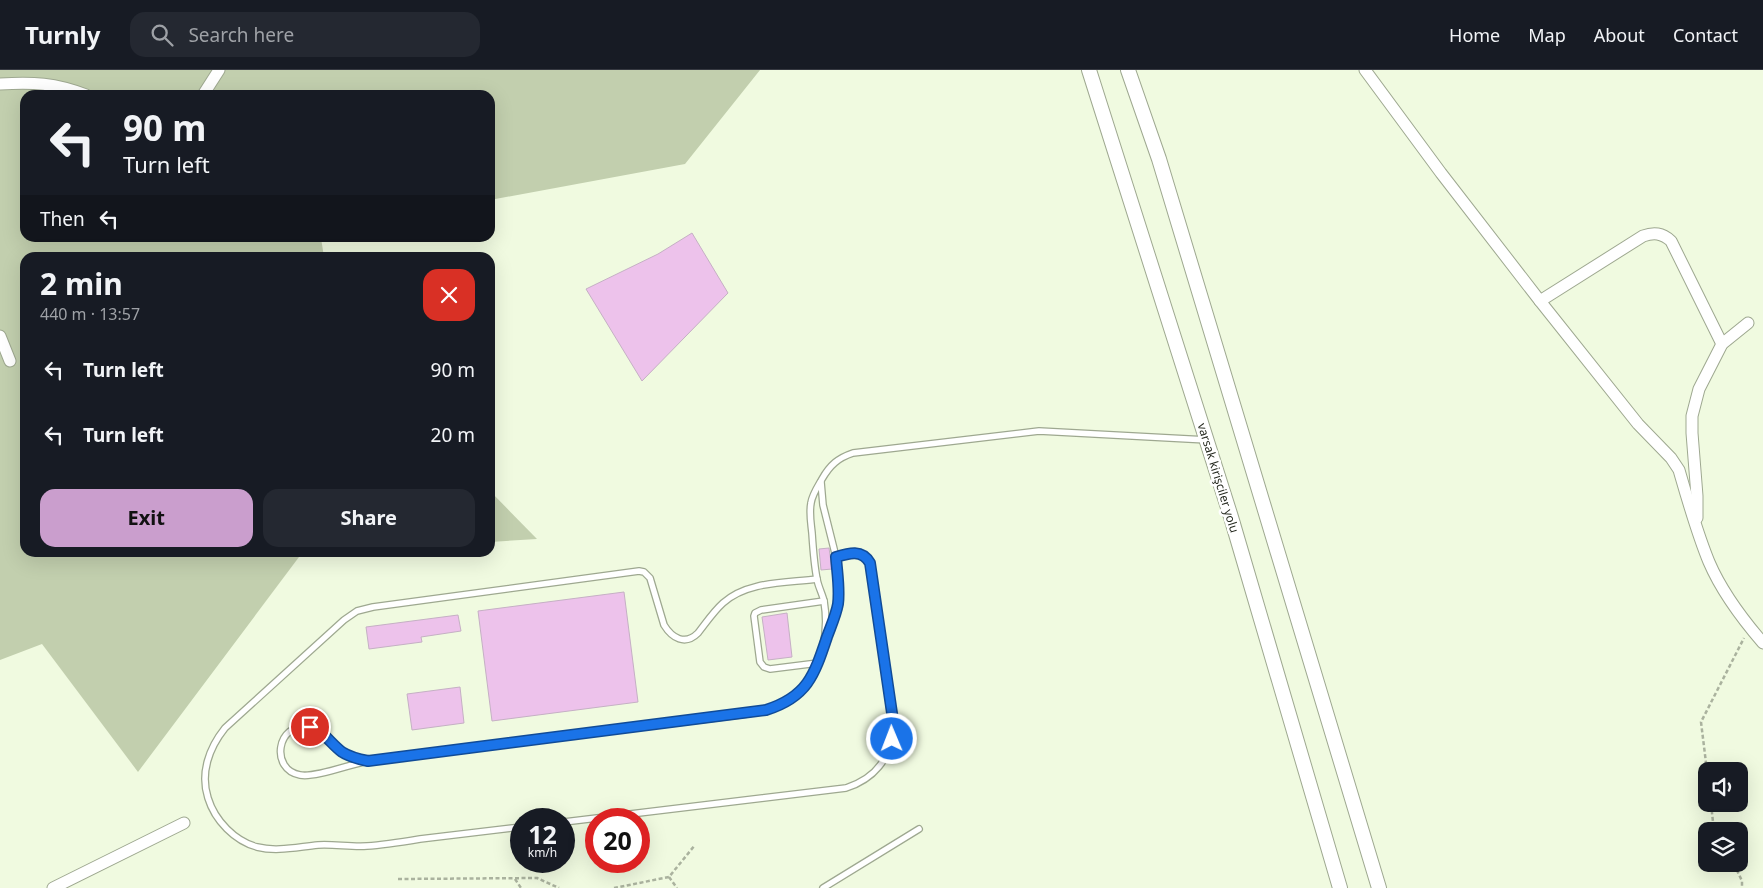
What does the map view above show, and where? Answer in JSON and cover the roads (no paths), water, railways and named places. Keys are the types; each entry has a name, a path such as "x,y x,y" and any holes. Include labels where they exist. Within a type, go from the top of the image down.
{"street":[{"path":"206,90 219,70"},
{"name":"varsak kirişciler yolu","path":"1090,70 1237,536 1340,888"},
{"path":"1128,70 1159,159 1379,888"},
{"path":"1365,70 1441,173 1540,301 1638,424 1671,458 1679,470 1710,564 1749,627 1763,643"},
{"path":"0,84 38,83 73,90"},
{"path":"1540,301 1643,236 1655,233 1661,234 1671,241 1722,344"},
{"path":"1697,527 1692,416 1699,389 1722,344 1748,323"},
{"path":"0,336 10,361"},
{"path":"53,888 184,823"}],"lane":[{"path":"826,641 824,601 817,579 810,511 812,498 821,481 833,463 841,457 853,453 1039,430 1207,440"},
{"path":"368,761 347,755 339,750 322,733 310,727 302,727 288,733 281,745 283,763 293,772 300,775 317,774 368,761 766,710 780,706 802,690 810,680 838,606 836,557 823,505 821,481"},
{"path":"575,821 846,788 858,784 876,771 887,756 892,739 893,725 870,563 866,557 858,554 836,557"},
{"path":"510,828 367,846 319,845 284,849 256,847 240,839 218,819 208,800 205,778 206,767 212,747 225,728 357,610 639,571 644,572 650,578 667,630 675,637 687,640 698,634 724,602 742,591 762,586 817,579"},
{"path":"818,663 770,669 764,667 760,662 754,616 760,610 824,601"},
{"path":"823,888 919,829"}]}
